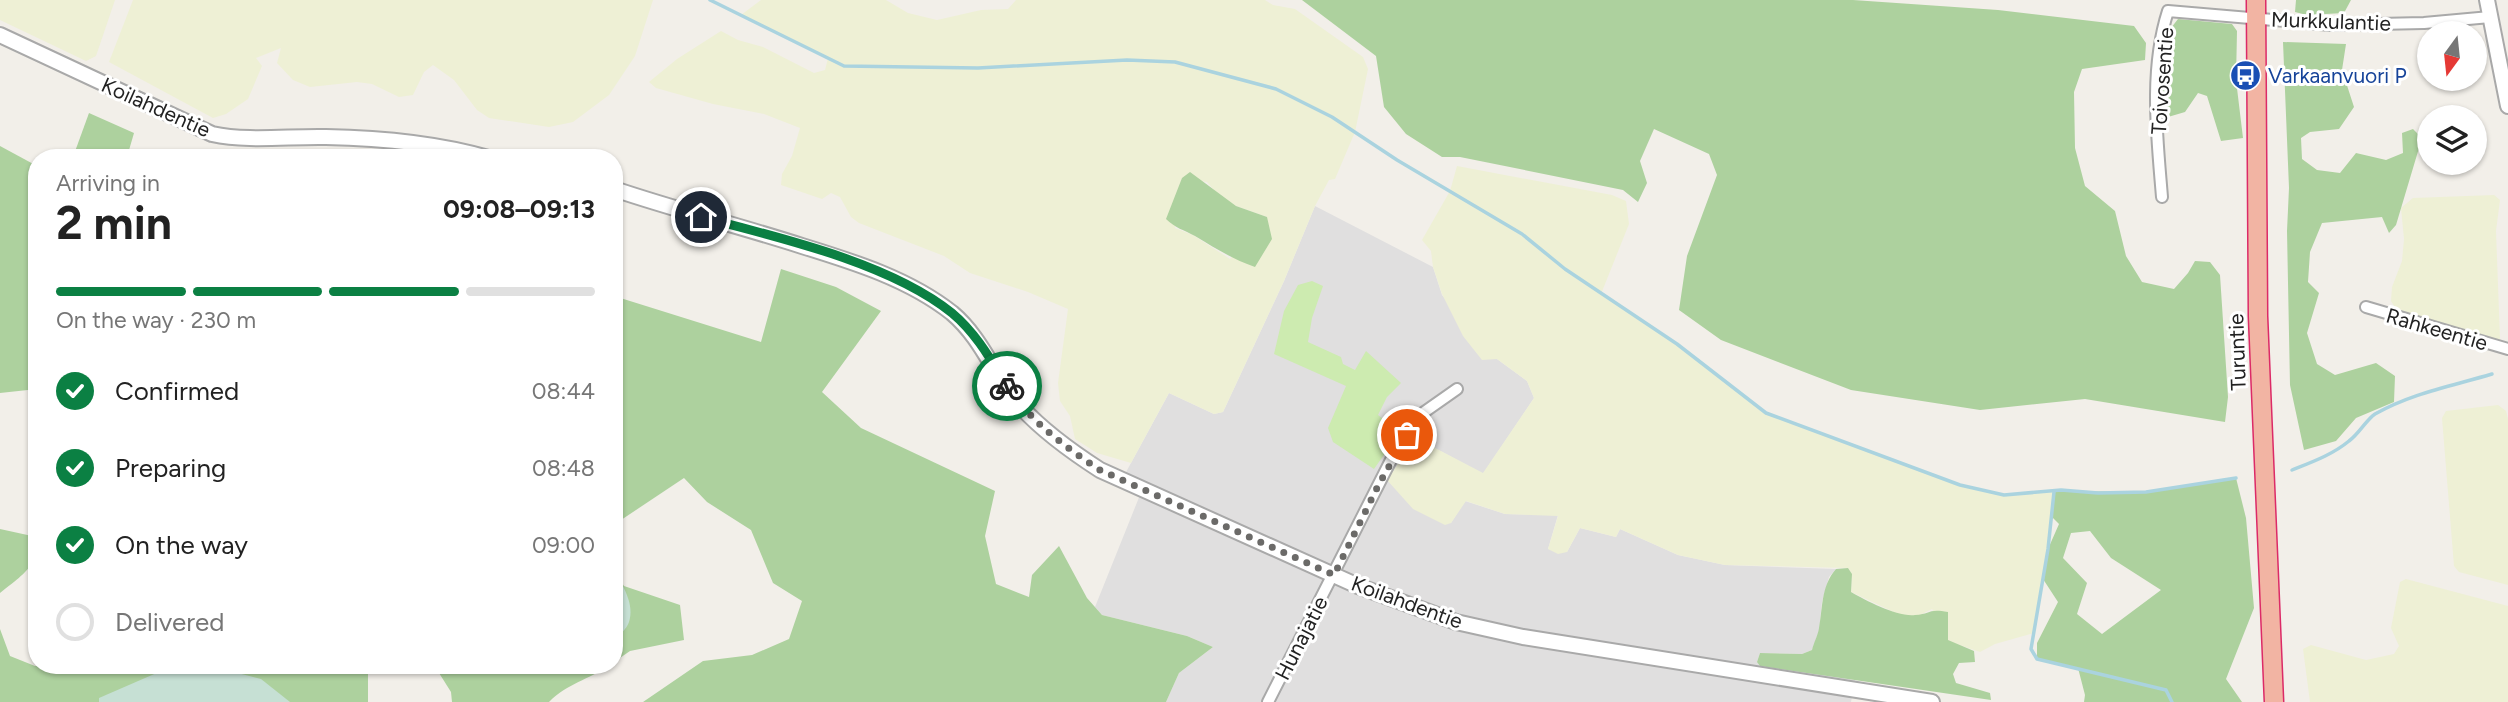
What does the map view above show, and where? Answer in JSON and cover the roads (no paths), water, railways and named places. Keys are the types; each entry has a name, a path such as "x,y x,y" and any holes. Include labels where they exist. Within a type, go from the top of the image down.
{"highway":[{"name":"Turuntie","path":"2256,9 2258,316 2274,702"}],"street":[{"path":"2487,0 2508,106"},
{"name":"Murkkulantie","path":"2256,9 2331,25 2424,23 2490,17"},
{"name":"Toivosentie","path":"2162,197 2155,114 2161,33 2168,11 2256,9"},
{"name":"Koilahdentie","path":"0,35 212,134 230,138 327,137 393,141 458,149"},
{"name":"Koilahdentie","path":"623,192 677,211 852,261 892,277 952,313 980,343 1020,406 1069,450 1100,470 1334,575 1456,622 1523,637 1932,702"},
{"name":"Rahkeentie","path":"2366,307 2508,349"},
{"name":"Hunajatie","path":"1268,702 1391,460 1417,420 1457,389"}],"waterway":[{"path":"710,0 844,66 978,68 1127,60 1175,62 1276,89 1332,117 1397,160 1522,234 1565,269 1677,344 1766,413 1960,485 2004,495 2061,490 2098,493 2146,492 2236,478"},
{"path":"2292,470 2322,458 2342,446 2375,414 2389,407 2418,395 2492,374"},
{"path":"2054,492 2048,549 2031,649 2037,659 2166,690 2172,702"}],"place":[{"name":"Varkaanvuori P","path":"2245,75"}]}
